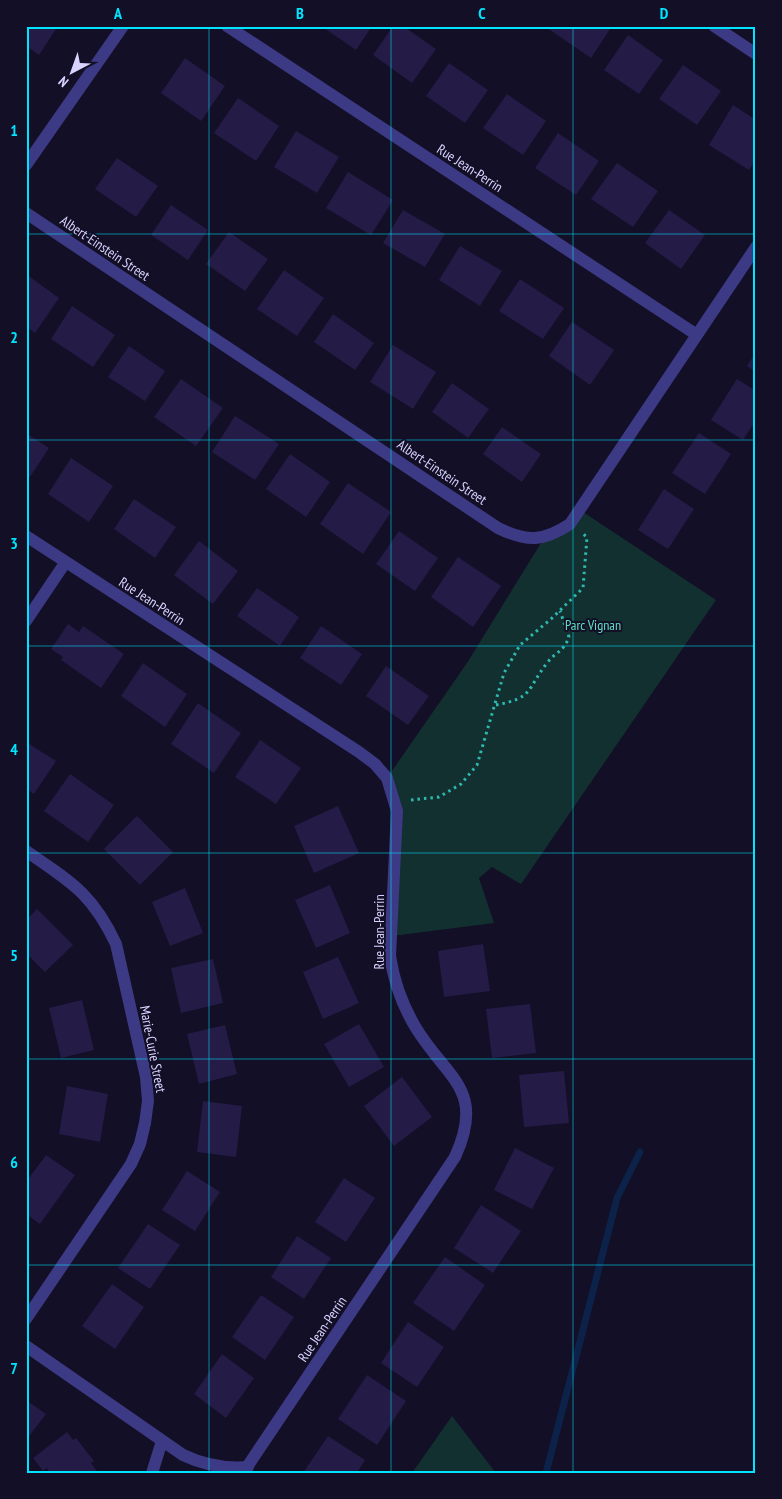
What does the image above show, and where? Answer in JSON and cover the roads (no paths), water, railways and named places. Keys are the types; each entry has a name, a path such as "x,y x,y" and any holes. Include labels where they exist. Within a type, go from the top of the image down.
{"street":[{"path":"26,164 123,26"},
{"name":"Rue Jean-Perrin","path":"227,26 697,335"},
{"path":"714,26 756,54"},
{"name":"Albert-Einstein Street","path":"26,213 498,528 512,535 544,538 570,524 756,247"},
{"name":"Rue Jean-Perrin","path":"26,536 359,752 375,764 386,778 398,811 390,956 393,976 398,993 417,1029 459,1085 468,1121 455,1157 246,1470 197,1462 162,1441 26,1346"},
{"path":"26,621 65,563"},
{"name":"Marie-Curie Street","path":"26,851 85,894 107,925 116,944 146,1078 148,1101 140,1144 131,1164 26,1319"},
{"path":"152,1473 162,1441"}],"waterway":[{"path":"546,1473 617,1198 640,1152"}],"park label":[{"name":"Parc Vignan","path":"593,625"}]}
